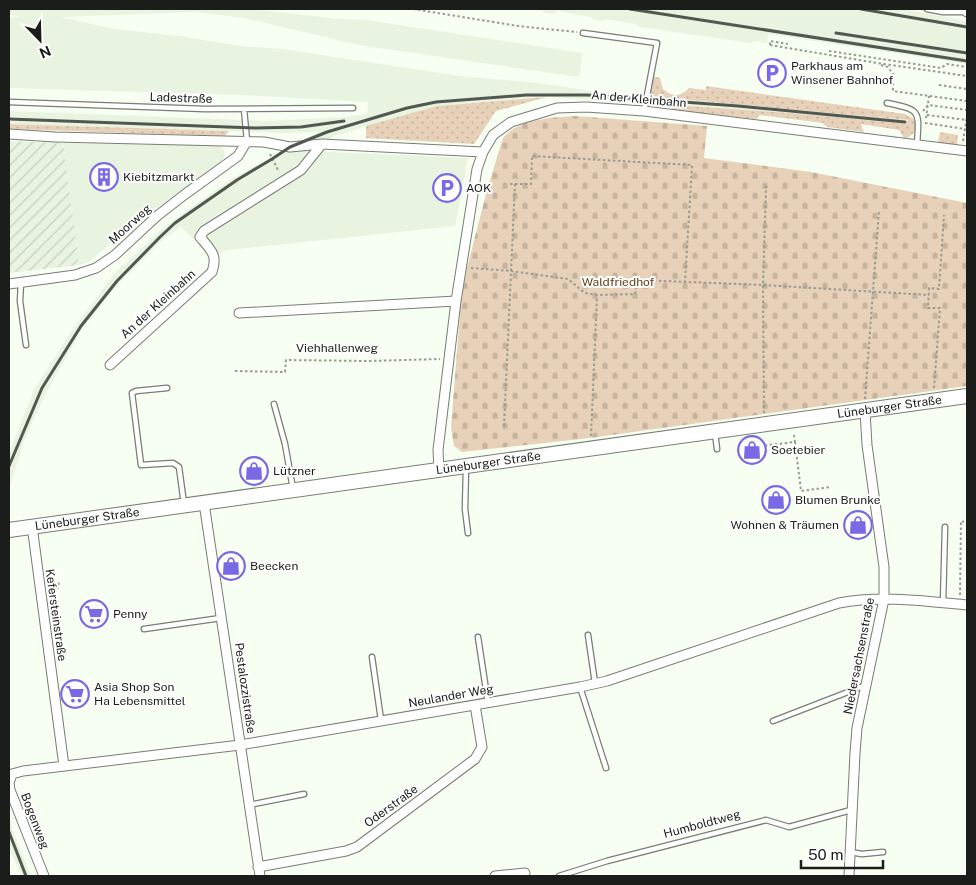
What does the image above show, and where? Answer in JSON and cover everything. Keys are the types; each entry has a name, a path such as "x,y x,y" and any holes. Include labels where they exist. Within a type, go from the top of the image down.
{"main road":[{"name":"Lüneburger Straße","path":"9,530 967,396"}],"street":[{"path":"964,9 967,12"},
{"name":"An der Kleinbahn","path":"483,152 493,135 511,122 557,108 586,107 644,110 964,151"},
{"path":"9,134 55,137 247,141 290,147 322,144 483,152 477,169 456,301 438,450 439,470"},
{"name":"Moorweg","path":"9,284 75,275 96,268 115,255 157,216 238,156 247,141"},
{"name":"An der Kleinbahn","path":"110,365 212,272 215,263 213,252 200,237 204,231 301,170 322,144"},
{"path":"239,313 456,301"},
{"name":"Niedersachsenstraße","path":"849,876 857,728 884,599 884,567 867,445 865,411"},
{"name":"Pestalozzistraße","path":"204,503 222,612 259,872"},
{"name":"Kefersteinstraße","path":"32,526 64,766"},
{"name":"Neulander Weg","path":"12,774 240,745 580,687 839,603 859,599 964,605"},
{"name":"Oderstraße","path":"259,872 346,852 357,847 475,759 482,747 475,705"},
{"name":"Bogenweg","path":"12,774 9,783 10,790 44,876"},
{"path":"495,876 528,875"}],"lane":[{"path":"927,9 943,12 967,12"},
{"path":"583,33 657,43 644,110"},
{"name":"Ladestraße","path":"9,102 195,109 353,108"},
{"path":"887,103 909,107 918,118 917,145"},
{"path":"244,109 247,141"},
{"path":"21,282 20,301 26,345"},
{"path":"167,388 132,393 141,466 173,463 179,467 184,505"},
{"path":"274,404 285,444 294,490"},
{"path":"715,432 717,449"},
{"path":"466,466 465,510 468,533"},
{"path":"943,603 945,527"},
{"path":"144,629 222,612"},
{"path":"588,635 595,683"},
{"path":"478,637 488,703"},
{"path":"372,657 381,721"},
{"path":"773,721 866,685"},
{"path":"580,687 606,768"},
{"path":"249,805 304,794"},
{"name":"Humboldtweg","path":"558,876 607,861 766,820 789,827 852,810"},
{"path":"850,852 862,854 883,852"}],"path":[{"path":"413,9 518,26 583,33"},
{"path":"788,44 770,42 770,45 967,76"},
{"path":"830,51 941,68 947,64 967,67"},
{"path":"877,63 888,67 893,74 893,91 967,101"},
{"path":"939,85 967,89"},
{"path":"929,96 925,124 965,129"},
{"path":"928,105 967,110"},
{"path":"918,118 928,105"},
{"path":"926,115 967,120"},
{"path":"964,151 967,116"},
{"path":"264,142 284,181"},
{"path":"510,184 531,184 532,156 692,165 686,282"},
{"path":"504,426 515,184"},
{"path":"765,425 763,284 766,186"},
{"path":"865,411 864,400 879,210"},
{"path":"933,401 940,308 928,308 928,295 929,288 939,289 944,215"},
{"path":"461,268 511,271 568,279 585,294 597,295 635,294 638,280 763,284 928,295"},
{"path":"590,449 597,295"},
{"name":"Viehhallenweg","path":"235,371 285,372 286,360 369,361 450,359"},
{"path":"794,435 801,491 830,487"},
{"path":"750,441 751,447 795,442"},
{"path":"964,522 961,522 960,546 964,605"},
{"path":"960,546 964,547"},
{"path":"53,600 52,589 58,588 59,581"}],"shaded area":[{"path":"9,9 252,9 339,19 366,20 583,53 579,77 359,45 244,18 195,12 61,17 114,29 179,36 239,46 282,49 459,76 538,83 590,91 908,120 907,124 547,97 437,106 336,135 305,151 468,158 455,226 228,250 209,256 181,226 158,244 116,286 79,334 45,395 24,441 9,489 9,453 35,388 71,332 114,274 164,227 230,180 318,132 285,133 9,124 9,111 267,121 346,117 367,114 368,102 241,95 9,88 9,17 21,17 9,14"},
{"path":"540,9 903,9 967,21 967,64 768,34 767,43 756,41 751,43 640,27 636,24 607,19 602,21 594,20 591,17 557,11 553,14 545,13"},
{"path":"9,141 63,143 79,265 9,273"},
{"path":"63,143 219,146 224,150 225,155 222,161 121,234 89,262 79,265"},
{"path":"9,814 12,829 31,876 21,876 9,847"}],"green space":[{"path":"653,76 660,78 663,89 673,95 683,93 689,88 706,90 706,86 905,114 914,119 915,131 904,138 899,130 861,124 864,132 827,127 823,123 760,115 756,119 672,110 673,105 907,124 908,120 646,96"},
{"path":"547,97 496,111 474,144 366,138 366,126 437,106"},
{"name":"Waldfriedhof","path":"576,116 707,126 704,158 811,172 967,203 967,386 590,438 462,452 454,446 451,428 461,300 467,268 487,190 503,138 517,127 536,120"},
{"path":"9,124 229,131 225,136 9,129"},
{"path":"940,132 958,135 957,145 938,142"}],"railway":[{"path":"630,9 967,61"},
{"path":"861,9 967,27"},
{"path":"836,33 967,53"},
{"path":"9,466 42,388 81,326 117,281 175,223 237,180 290,147 327,132 407,108 436,102 526,95 587,95 738,106 905,122"},
{"path":"9,119 255,128 301,127 344,121"},
{"path":"9,832 26,876"}],"place":[{"name":"Parkhaus am Winsener Bahnhof","path":"772,73"},
{"name":"Kiebitzmarkt","path":"104,177"},
{"name":"AOK","path":"447,188"},
{"name":"Soetebier","path":"752,450"},
{"name":"Lützner","path":"254,471"},
{"name":"Blumen Brunke","path":"776,500"},
{"name":"Wohnen & Träumen","path":"858,525"},
{"name":"Beecken","path":"231,566"},
{"name":"Penny","path":"94,614"},
{"name":"Asia Shop Son Ha Lebensmittel","path":"75,694"}]}
